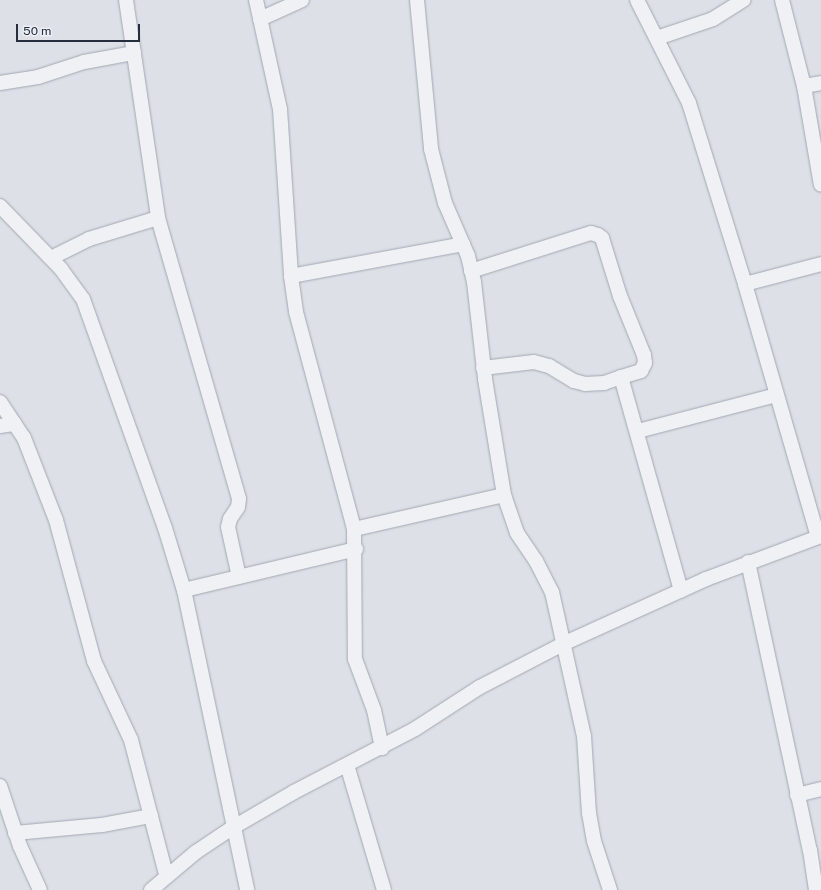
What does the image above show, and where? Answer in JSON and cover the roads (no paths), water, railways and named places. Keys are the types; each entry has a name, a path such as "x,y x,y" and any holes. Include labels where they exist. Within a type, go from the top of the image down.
{"street":[{"path":"126,0 158,218 239,499 238,507 230,519 228,527 239,577"},
{"path":"256,0 280,109 291,276 302,342 345,492 354,529 356,549 355,659 374,710 382,748"},
{"path":"260,19 302,0"},
{"path":"417,0 431,149 446,203 463,244 472,271 483,368 504,495 517,533 536,561 552,592 565,643 584,736 589,813 594,841 610,890"},
{"path":"151,890 166,874 232,828 294,792 382,748 480,688 565,643 748,562 820,537 776,395 745,284 689,103 637,0"},
{"path":"657,38 713,19 744,0"},
{"path":"782,0 804,86 821,186"},
{"path":"0,83 38,77 84,62 134,53"},
{"path":"804,86 821,83"},
{"path":"0,206 51,258 74,284 83,299 165,528 184,590 232,828 247,890"},
{"path":"51,258 89,239 158,218"},
{"path":"472,271 591,233 598,235 602,238 620,296 644,355 645,363 641,371 604,383 585,384 574,381 549,366 534,362 483,368"},
{"path":"291,276 463,244"},
{"path":"745,284 821,264"},
{"path":"621,377 625,398 638,431 681,591"},
{"path":"638,431 776,395"},
{"path":"0,402 15,424 37,468 56,520 94,661 131,740 166,874"},
{"path":"0,426 15,424"},
{"path":"354,529 504,495"},
{"path":"184,590 356,549"},
{"path":"748,562 816,890"},
{"path":"347,765 384,890"},
{"path":"0,786 15,833 40,890"},
{"path":"797,795 821,789"},
{"path":"15,833 95,826 151,816"}]}
